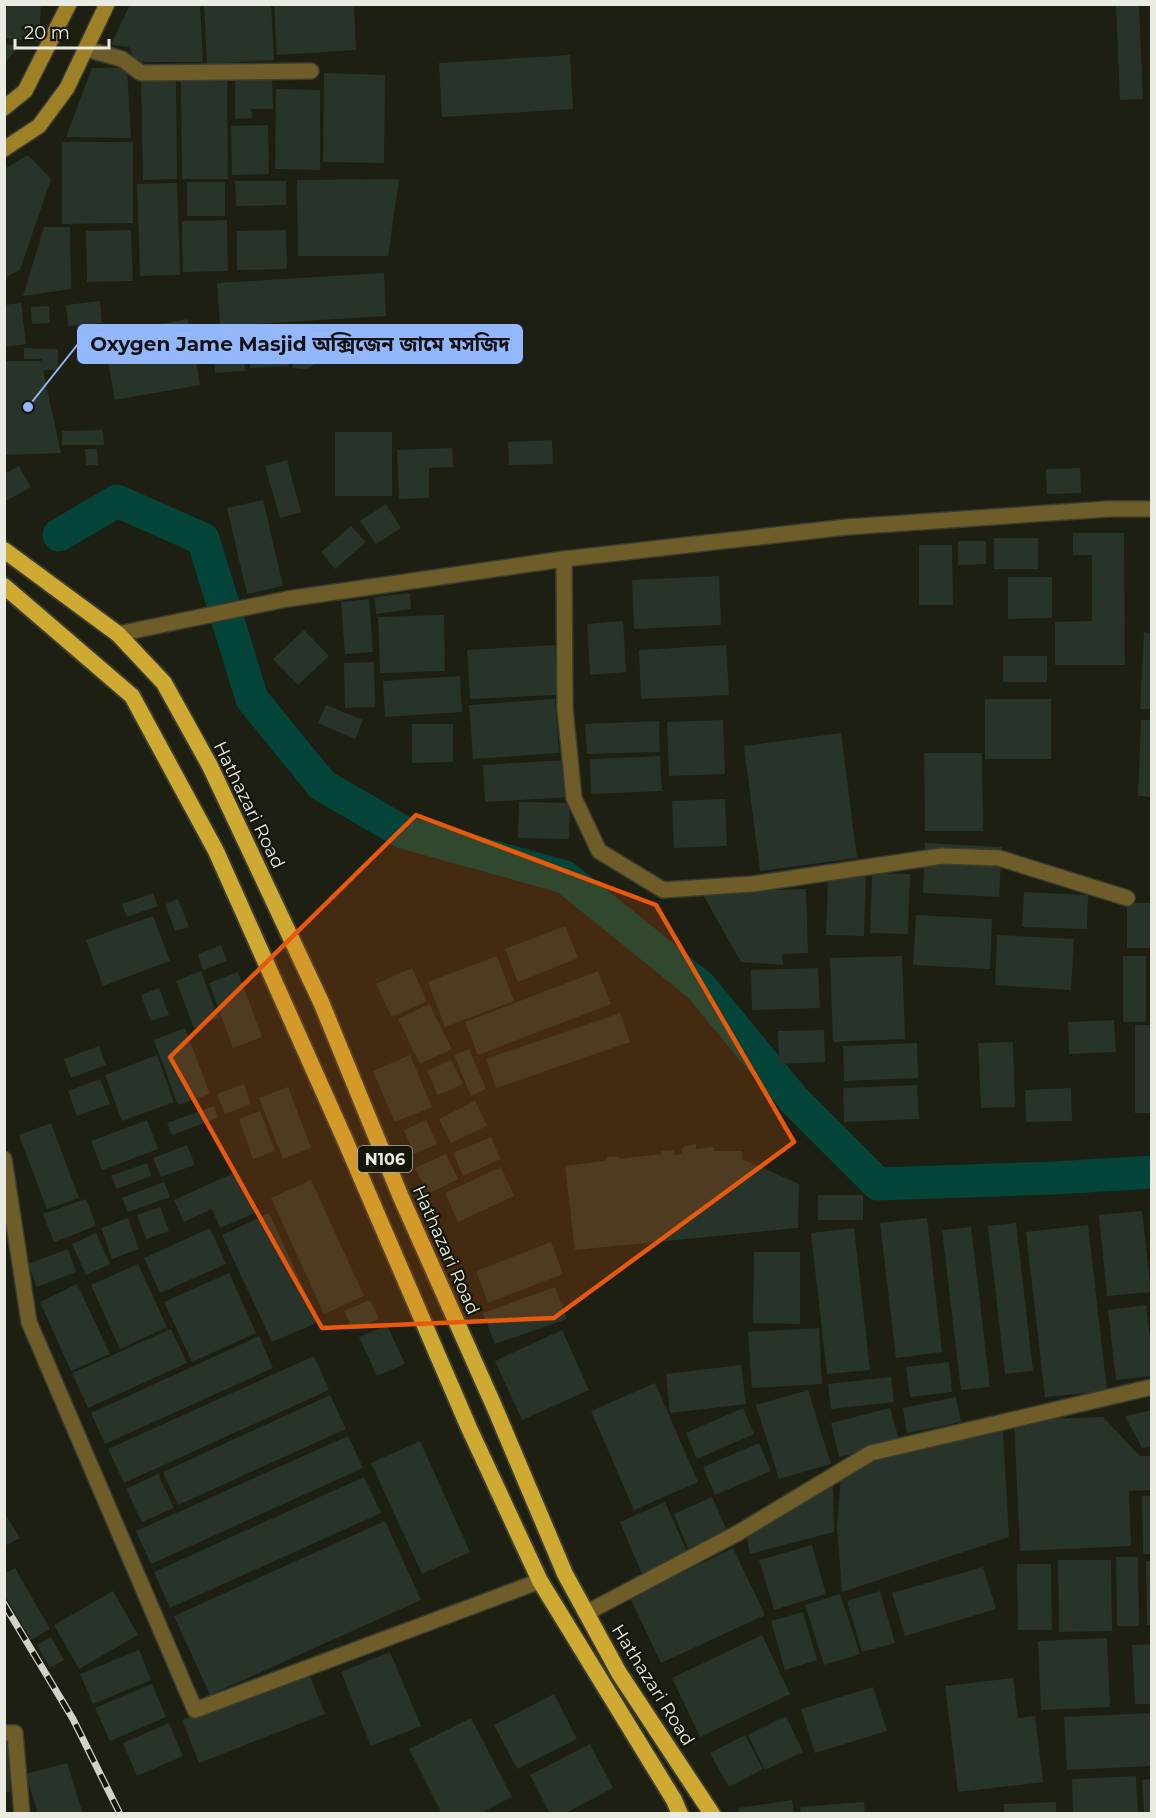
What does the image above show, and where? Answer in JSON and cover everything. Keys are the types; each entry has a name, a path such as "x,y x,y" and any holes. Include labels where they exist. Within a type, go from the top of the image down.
{"highway":[{"name":"Hathazari Road","path":"4,550 118,634 164,683 215,776 321,1002 400,1195 494,1406 565,1574 619,1673 712,1814"},
{"name":"N106","path":"4,586 132,696 210,841 345,1140 469,1428 540,1581 668,1790 680,1814"}],"main road":[{"path":"4,108 26,91 69,4"},
{"path":"4,149 39,126 67,88 107,4"}],"street":[{"path":"86,49 122,59 141,73 311,71"},
{"path":"118,634 286,599 564,559 847,527 1108,509 1152,509"},
{"path":"564,559 565,709 574,798 599,852 663,890 753,884 942,856 999,858 1127,898"},
{"path":"4,1159 7,1198 29,1322 195,1710 540,1581"},
{"path":"586,1613 738,1533 872,1453 1152,1386"},
{"path":"4,1734 15,1733 22,1814"}],"highlighted area":[{"path":"416,815 656,905 794,1142 554,1318 322,1328 170,1057"}],"building":[{"path":"4,4 41,4 39,42 4,38"},
{"path":"130,4 200,4 203,62 136,62 129,47 111,45"},
{"path":"204,4 271,4 274,60 207,64"},
{"path":"274,4 354,4 356,50 277,55"},
{"path":"1139,4 1143,99 1120,100 1116,5"},
{"path":"4,44 20,46 4,63"},
{"path":"570,55 573,109 442,117 439,63"},
{"path":"92,68 127,68 131,138 66,137"},
{"path":"324,73 385,75 384,163 323,162"},
{"path":"227,78 228,179 182,179 181,79"},
{"path":"235,79 272,79 273,109 251,109 252,118 235,119"},
{"path":"141,80 176,80 177,179 143,180"},
{"path":"276,89 320,90 320,170 275,169"},
{"path":"268,125 269,174 232,175 231,126"},
{"path":"62,142 133,142 133,223 62,224"},
{"path":"28,155 51,179 20,270 4,278 4,169"},
{"path":"399,179 388,256 298,256 297,180"},
{"path":"235,181 286,181 286,205 236,206"},
{"path":"187,182 225,182 225,216 187,216"},
{"path":"177,183 180,275 140,276 137,184"},
{"path":"227,220 228,271 183,272 182,221"},
{"path":"44,227 70,227 71,289 23,296"},
{"path":"131,230 133,281 87,282 86,231"},
{"path":"286,230 287,269 237,270 237,231"},
{"path":"384,273 386,316 220,326 217,283"},
{"path":"100,301 102,323 68,326 66,305"},
{"path":"21,303 26,344 4,347 4,305"},
{"path":"49,306 50,323 32,324 31,307"},
{"path":"188,319 200,385 115,400 103,335"},
{"path":"354,325 354,342 306,369 292,368 304,327"},
{"path":"299,328 288,366 250,368 248,332"},
{"path":"242,333 245,371 215,373 213,335"},
{"path":"24,348 58,349 58,370 43,370 61,453 4,455 4,361 41,361 42,366 42,359 24,359"},
{"path":"103,430 104,445 62,445 62,431"},
{"path":"335,432 392,432 392,496 335,496"},
{"path":"552,440 553,464 509,465 508,442"},
{"path":"452,448 453,467 429,468 429,498 399,499 397,450"},
{"path":"85,449 97,449 98,465 86,465"},
{"path":"287,460 301,512 280,518 265,466"},
{"path":"19,466 31,487 4,502 4,474"},
{"path":"1080,468 1081,493 1047,494 1046,469"},
{"path":"263,500 283,586 247,594 227,508"},
{"path":"386,504 401,528 376,544 360,521"},
{"path":"351,526 366,542 335,569 321,552"},
{"path":"1073,533 1124,533 1125,665 1055,665 1055,622 1092,621 1092,555 1073,555"},
{"path":"994,538 1038,538 1038,569 994,569"},
{"path":"958,541 986,541 986,564 958,565"},
{"path":"919,545 952,545 953,605 919,605"},
{"path":"719,576 721,625 634,629 632,580"},
{"path":"1008,577 1052,577 1052,618 1008,619"},
{"path":"410,593 411,609 376,614 374,597"},
{"path":"369,599 373,652 345,654 341,602"},
{"path":"444,615 445,671 380,673 378,617"},
{"path":"623,621 626,672 590,675 587,624"},
{"path":"304,630 329,656 298,685 273,659"},
{"path":"1144,632 1152,633 1152,709 1140,709"},
{"path":"555,645 557,695 470,699 467,650"},
{"path":"726,645 729,695 641,699 639,650"},
{"path":"1003,656 1047,656 1047,682 1003,682"},
{"path":"374,662 375,707 345,708 344,663"},
{"path":"460,676 462,712 385,717 383,681"},
{"path":"555,699 559,753 473,759 469,705"},
{"path":"985,699 1051,699 1051,759 985,759"},
{"path":"326,705 363,720 355,739 318,723"},
{"path":"723,720 725,774 669,776 667,722"},
{"path":"1141,720 1152,720 1152,797 1138,796"},
{"path":"659,721 660,752 587,754 585,724"},
{"path":"412,724 453,724 453,762 412,763"},
{"path":"841,733 857,858 760,871 744,746"},
{"path":"924,753 982,753 983,831 925,831"},
{"path":"660,756 662,791 591,794 590,759"},
{"path":"568,760 570,797 485,802 483,765"},
{"path":"725,799 727,846 674,848 672,801"},
{"path":"519,802 570,803 569,839 518,838"},
{"path":"925,843 1002,847 999,897 923,893"},
{"path":"872,873 910,874 908,934 870,933"},
{"path":"828,876 866,877 864,936 826,935"},
{"path":"774,887 774,890 806,889 808,953 782,954 783,965 741,962 702,893"},
{"path":"1024,892 1088,895 1087,929 1022,927"},
{"path":"153,893 158,906 127,917 122,904"},
{"path":"178,899 189,927 175,931 165,904"},
{"path":"1127,903 1152,903 1152,948 1127,948"},
{"path":"916,915 992,919 990,969 913,965"},
{"path":"153,916 170,961 103,986 86,940"},
{"path":"565,926 578,958 518,982 505,949"},
{"path":"997,935 1074,939 1071,990 995,985"},
{"path":"221,945 227,961 203,970 198,954"},
{"path":"497,956 514,1001 445,1027 428,982"},
{"path":"902,956 905,1039 833,1042 830,958"},
{"path":"1123,956 1146,956 1146,1022 1123,1022"},
{"path":"412,968 427,1001 392,1017 376,984"},
{"path":"818,968 820,1008 752,1010 751,970"},
{"path":"201,971 218,1018 194,1028 176,981"},
{"path":"598,971 611,1004 478,1055 465,1022"},
{"path":"238,972 262,1037 233,1048 209,983"},
{"path":"159,988 169,1015 151,1021 141,995"},
{"path":"429,1004 452,1049 420,1064 398,1019"},
{"path":"620,1013 630,1042 496,1088 486,1059"},
{"path":"1114,1020 1116,1052 1069,1054 1068,1022"},
{"path":"1135,1025 1152,1025 1152,1113 1135,1113"},
{"path":"185,1028 210,1094 178,1105 154,1040"},
{"path":"824,1030 825,1062 779,1064 778,1031"},
{"path":"1013,1042 1015,1107 981,1108 978,1043"},
{"path":"917,1043 918,1078 844,1081 843,1046"},
{"path":"99,1046 106,1065 71,1078 64,1059"},
{"path":"469,1049 486,1089 471,1096 454,1055"},
{"path":"157,1055 174,1102 122,1121 105,1075"},
{"path":"410,1055 432,1107 395,1122 373,1071"},
{"path":"451,1060 463,1084 438,1095 427,1071"},
{"path":"100,1079 110,1104 77,1116 68,1091"},
{"path":"244,1084 251,1104 225,1114 217,1094"},
{"path":"917,1085 919,1119 844,1122 843,1088"},
{"path":"288,1087 311,1148 283,1159 259,1098"},
{"path":"1071,1088 1072,1121 1026,1122 1025,1090"},
{"path":"475,1101 487,1126 451,1143 439,1119"},
{"path":"214,1106 218,1118 172,1135 167,1123"},
{"path":"260,1111 275,1151 253,1159 239,1119"},
{"path":"147,1120 158,1149 102,1170 91,1141"},
{"path":"426,1120 437,1144 414,1154 404,1130"},
{"path":"51,1123 79,1198 47,1209 19,1135"},
{"path":"491,1137 500,1159 463,1176 453,1153"},
{"path":"696,1144 696,1149 714,1147 714,1151 742,1151 742,1159 799,1184 798,1228 575,1250 565,1166 605,1161 607,1157 619,1157 620,1159 661,1154 661,1151 673,1150 675,1155 682,1154 685,1146"},
{"path":"187,1145 195,1165 161,1177 153,1158"},
{"path":"446,1154 458,1179 428,1194 415,1168"},
{"path":"147,1163 151,1176 117,1189 111,1176"},
{"path":"501,1167 514,1196 458,1222 445,1193"},
{"path":"236,1172 255,1213 220,1228 212,1209 184,1222 174,1200"},
{"path":"311,1180 364,1296 324,1314 271,1198"},
{"path":"164,1182 170,1197 128,1212 122,1198"},
{"path":"818,1195 863,1195 863,1220 818,1220"},
{"path":"86,1199 96,1226 54,1242 43,1214"},
{"path":"160,1207 169,1231 146,1239 137,1215"},
{"path":"1142,1211 1151,1292 1107,1296 1099,1215"},
{"path":"269,1213 319,1322 272,1342 222,1235"},
{"path":"128,1218 139,1249 112,1259 101,1228"},
{"path":"927,1218 942,1352 896,1358 880,1223"},
{"path":"1016,1223 1033,1371 1005,1374 988,1226"},
{"path":"1088,1225 1107,1391 1045,1397 1026,1232"},
{"path":"971,1227 990,1387 961,1390 942,1230"},
{"path":"210,1228 226,1264 160,1293 144,1258"},
{"path":"854,1228 870,1370 827,1374 811,1233"},
{"path":"96,1233 110,1264 86,1275 72,1244"},
{"path":"551,1242 563,1274 488,1303 476,1271"},
{"path":"68,1249 76,1272 37,1287 28,1264"},
{"path":"754,1252 800,1252 800,1324 753,1323"},
{"path":"138,1264 167,1327 120,1349 91,1285"},
{"path":"229,1273 256,1333 192,1362 164,1302"},
{"path":"77,1284 110,1354 71,1371 40,1302"},
{"path":"555,1287 567,1319 495,1344 483,1313"},
{"path":"370,1300 379,1319 353,1330 344,1311"},
{"path":"1146,1305 1152,1353 1152,1376 1116,1380 1108,1310"},
{"path":"387,1325 405,1364 377,1376 359,1337"},
{"path":"819,1328 822,1384 752,1388 748,1332"},
{"path":"171,1329 187,1363 88,1408 72,1373"},
{"path":"562,1330 589,1390 522,1420 495,1361"},
{"path":"259,1336 273,1368 105,1444 91,1413"},
{"path":"314,1356 329,1390 124,1483 108,1449"},
{"path":"949,1362 952,1392 910,1397 906,1367"},
{"path":"741,1365 746,1404 670,1413 666,1374"},
{"path":"891,1377 894,1402 831,1409 828,1384"},
{"path":"655,1383 698,1482 634,1510 591,1411"},
{"path":"808,1390 831,1464 779,1479 756,1405"},
{"path":"330,1395 346,1429 178,1505 163,1472"},
{"path":"956,1397 961,1422 907,1433 903,1408"},
{"path":"743,1408 754,1434 697,1459 686,1433"},
{"path":"890,1408 900,1443 839,1457 831,1423"},
{"path":"1152,1410 1152,1447 1142,1448 1125,1416"},
{"path":"1103,1417 1140,1456 1152,1456 1152,1490 1129,1491 1131,1546 1020,1551 1014,1420"},
{"path":"1003,1429 1009,1537 842,1592 837,1527 841,1476 868,1462"},
{"path":"348,1436 363,1468 151,1564 136,1531"},
{"path":"420,1441 470,1552 422,1574 371,1463"},
{"path":"759,1443 771,1471 715,1495 703,1467"},
{"path":"158,1474 174,1508 142,1522 126,1489"},
{"path":"364,1477 381,1513 170,1608 154,1572"},
{"path":"833,1483 834,1532 750,1554 747,1537"},
{"path":"1142,1496 1152,1496 1152,1554 1143,1554"},
{"path":"712,1497 728,1533 689,1551 674,1514"},
{"path":"665,1502 688,1554 642,1574 620,1522"},
{"path":"4,1512 20,1538 4,1546"},
{"path":"385,1521 421,1600 210,1695 174,1616"},
{"path":"812,1545 826,1594 774,1610 759,1560"},
{"path":"733,1548 765,1615 661,1663 630,1598"},
{"path":"1116,1557 1138,1557 1139,1626 1117,1626"},
{"path":"1058,1560 1111,1560 1112,1631 1059,1632"},
{"path":"1146,1561 1152,1561 1152,1625 1147,1625"},
{"path":"1017,1564 1051,1564 1052,1630 1018,1630"},
{"path":"983,1567 996,1609 905,1636 892,1593"},
{"path":"15,1568 50,1629 31,1640 4,1594 4,1574"},
{"path":"113,1591 138,1635 79,1669 54,1625"},
{"path":"880,1591 895,1643 862,1652 847,1601"},
{"path":"840,1594 860,1654 824,1665 805,1605"},
{"path":"803,1612 817,1660 785,1670 771,1621"},
{"path":"762,1635 790,1694 700,1737 672,1678"},
{"path":"51,1637 64,1660 50,1668 37,1645"},
{"path":"1107,1638 1110,1707 1041,1710 1038,1641"},
{"path":"1152,1644 1152,1704 1135,1704 1132,1645"},
{"path":"139,1650 151,1680 93,1704 80,1674"},
{"path":"390,1652 421,1726 371,1746 341,1672"},
{"path":"308,1671 325,1714 199,1763 182,1720"},
{"path":"1013,1678 1018,1718 1035,1716 1043,1782 958,1792 945,1686"},
{"path":"152,1684 166,1717 110,1741 95,1708"},
{"path":"873,1687 887,1731 815,1753 801,1709"},
{"path":"554,1694 577,1739 517,1769 494,1725"},
{"path":"1152,1713 1152,1766 1067,1770 1064,1717"},
{"path":"786,1716 803,1752 765,1770 748,1735"},
{"path":"471,1718 512,1797 479,1814 442,1814 409,1749"},
{"path":"169,1723 183,1756 137,1776 123,1743"},
{"path":"745,1735 763,1769 729,1787 710,1753"},
{"path":"4,1740 9,1740 10,1792 4,1792"},
{"path":"590,1744 613,1788 564,1814 550,1814 530,1775"},
{"path":"67,1763 83,1814 38,1814 26,1774"},
{"path":"1136,1776 1138,1814 1073,1814 1072,1779"},
{"path":"1152,1779 1152,1814 1144,1814 1142,1780"},
{"path":"792,1800 794,1814 739,1814 738,1808"},
{"path":"864,1802 865,1814 801,1814 800,1807"},
{"path":"1056,1802 1056,1814 1004,1814 1004,1804"}],"waterway":[{"path":"59,535 117,501 203,539 252,699 322,785 403,832 565,877 700,986 794,1100 878,1184 1152,1172"}],"railway":[{"path":"4,1604 73,1719 120,1814"}],"place":[{"name":"Oxygen Jame Masjid অক্সিজেন জামে মসজিদ","path":"28,407"}]}
